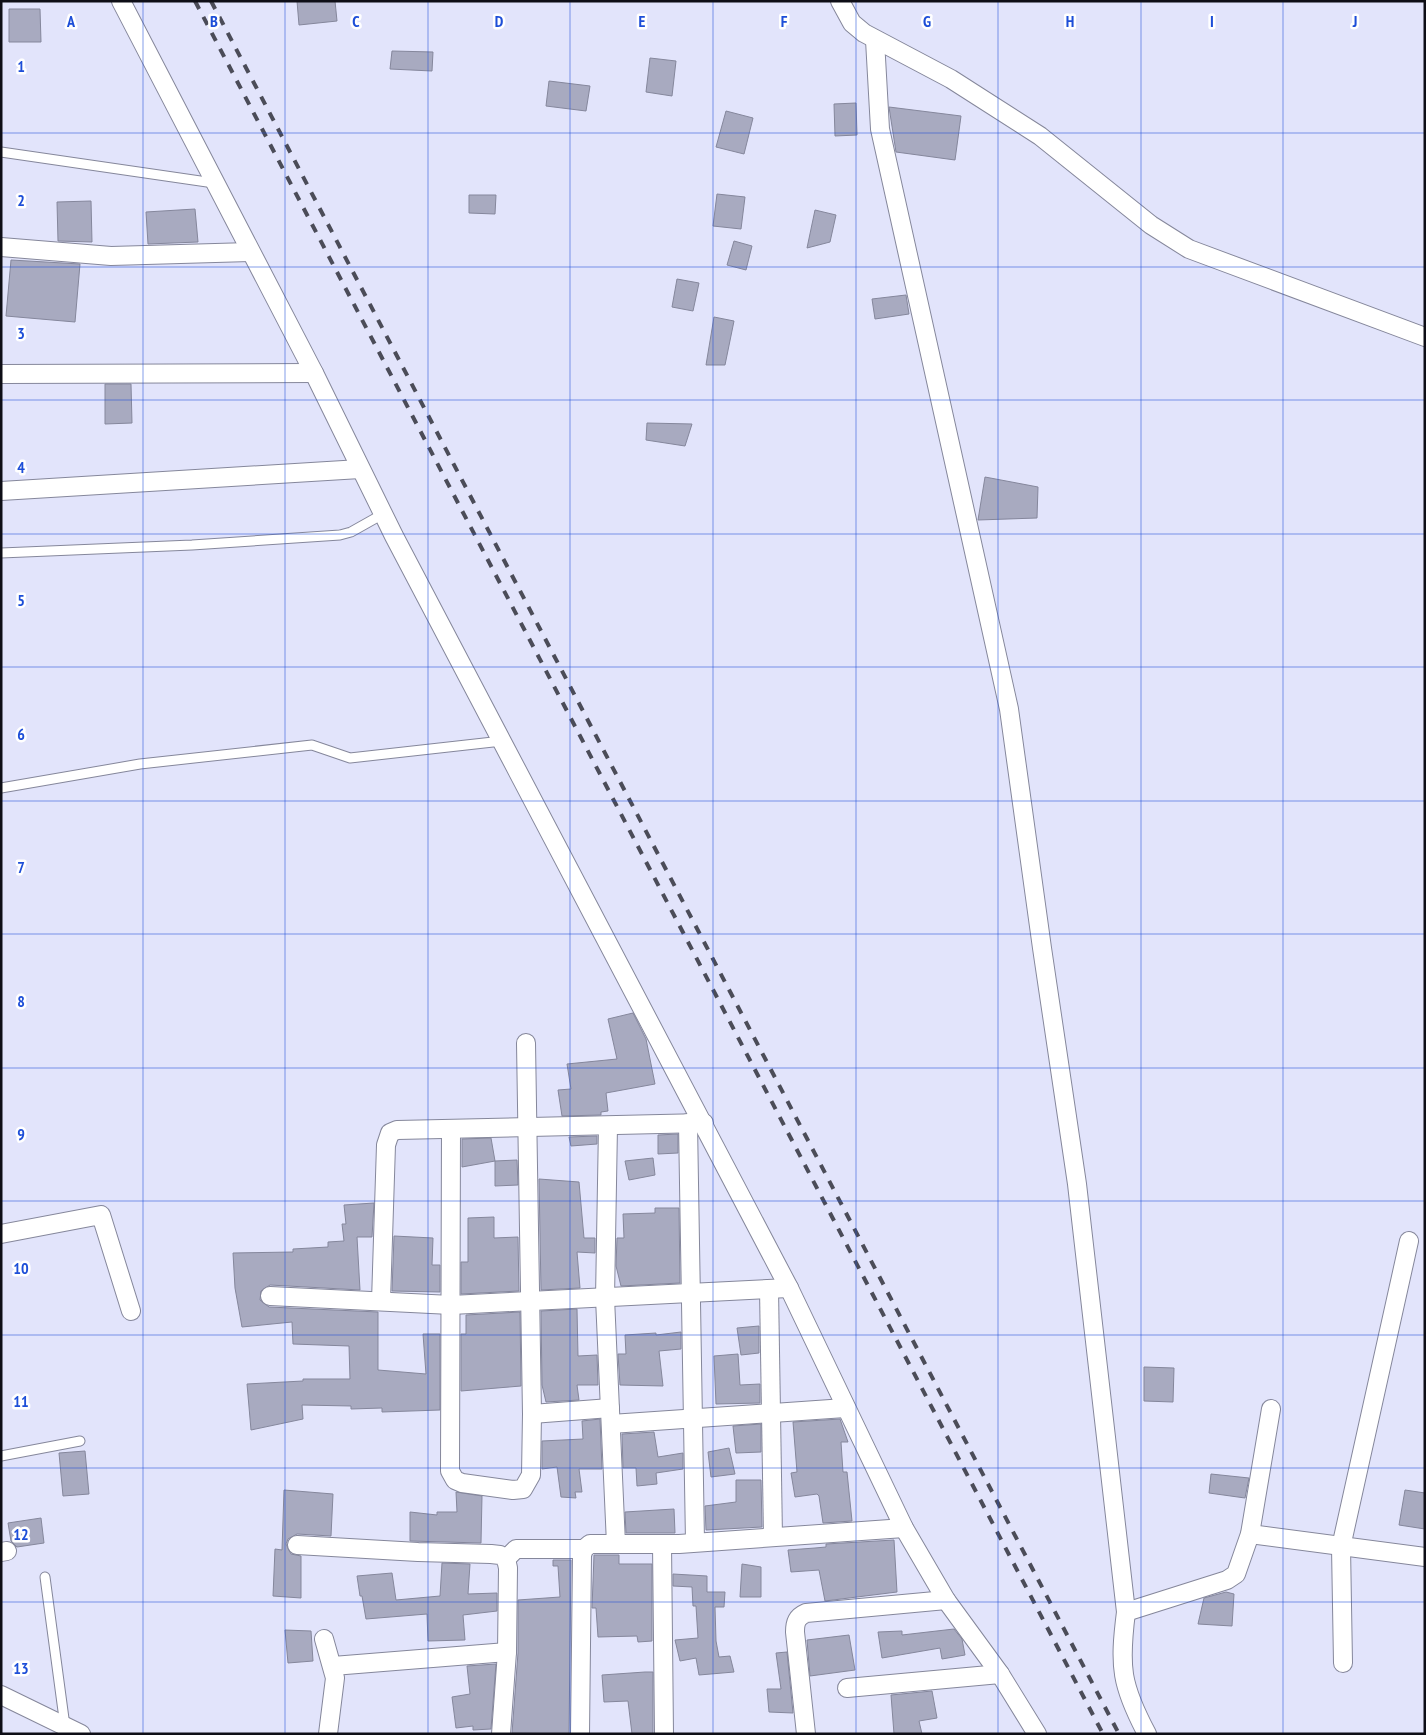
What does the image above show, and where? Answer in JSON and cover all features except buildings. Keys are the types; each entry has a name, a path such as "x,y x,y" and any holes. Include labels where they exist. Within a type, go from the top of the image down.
{"street":[{"path":"121,1 314,373 360,469 502,741 696,1123 789,1288 904,1528 946,1600 1000,1674 1036,1734"},
{"path":"840,1 852,23 875,40 951,79 1040,136 1151,225 1189,249 1425,337"},
{"path":"875,40 880,129 1009,709 1077,1184 1126,1612 1121,1652 1123,1676 1129,1697 1147,1734"},
{"path":"1,247 111,256 250,252"},
{"path":"1,374 314,373"},
{"path":"1,492 360,469"},
{"path":"451,1130 450,1471 455,1480 462,1484 513,1490 523,1489 531,1476 532,1414 526,1043"},
{"path":"381,1302 387,1138 390,1133 397,1130 696,1123"},
{"path":"695,1542 691,1294 696,1123"},
{"path":"608,1126 605,1298 616,1544"},
{"path":"1,1234 101,1216 131,1311"},
{"path":"1343,1664 1341,1547 1409,1241"},
{"path":"270,1296 451,1305 789,1288"},
{"path":"769,1290 773,1537"},
{"path":"532,1414 694,1418 845,1408"},
{"path":"1126,1612 1227,1580 1236,1574 1250,1534 1272,1409"},
{"path":"506,1559 516,1549 584,1549 590,1544 662,1544 904,1528"},
{"path":"1250,1534 1425,1557"},
{"path":"662,1544 664,1734"},
{"path":"297,1545 491,1554 500,1555 506,1559 508,1568 506,1652 501,1734"},
{"path":"580,1734 584,1549"},
{"path":"806,1734 795,1632 795,1624 799,1617 806,1613 946,1600"},
{"path":"324,1639 333,1666 334,1687 328,1734"},
{"path":"333,1666 506,1652"},
{"path":"847,1688 1000,1674"},
{"path":"1,1695 73,1730"}],"lane":[{"path":"1,152 214,183"},
{"path":"1,553 192,545 340,535 351,532 383,514"},
{"path":"1,788 140,764 312,745 350,758 502,741"},
{"path":"1,1456 80,1441"},
{"path":"45,1577 73,1730"}],"railway":[{"path":"195,1 1103,1734"},
{"path":"211,1 1119,1734"}]}
